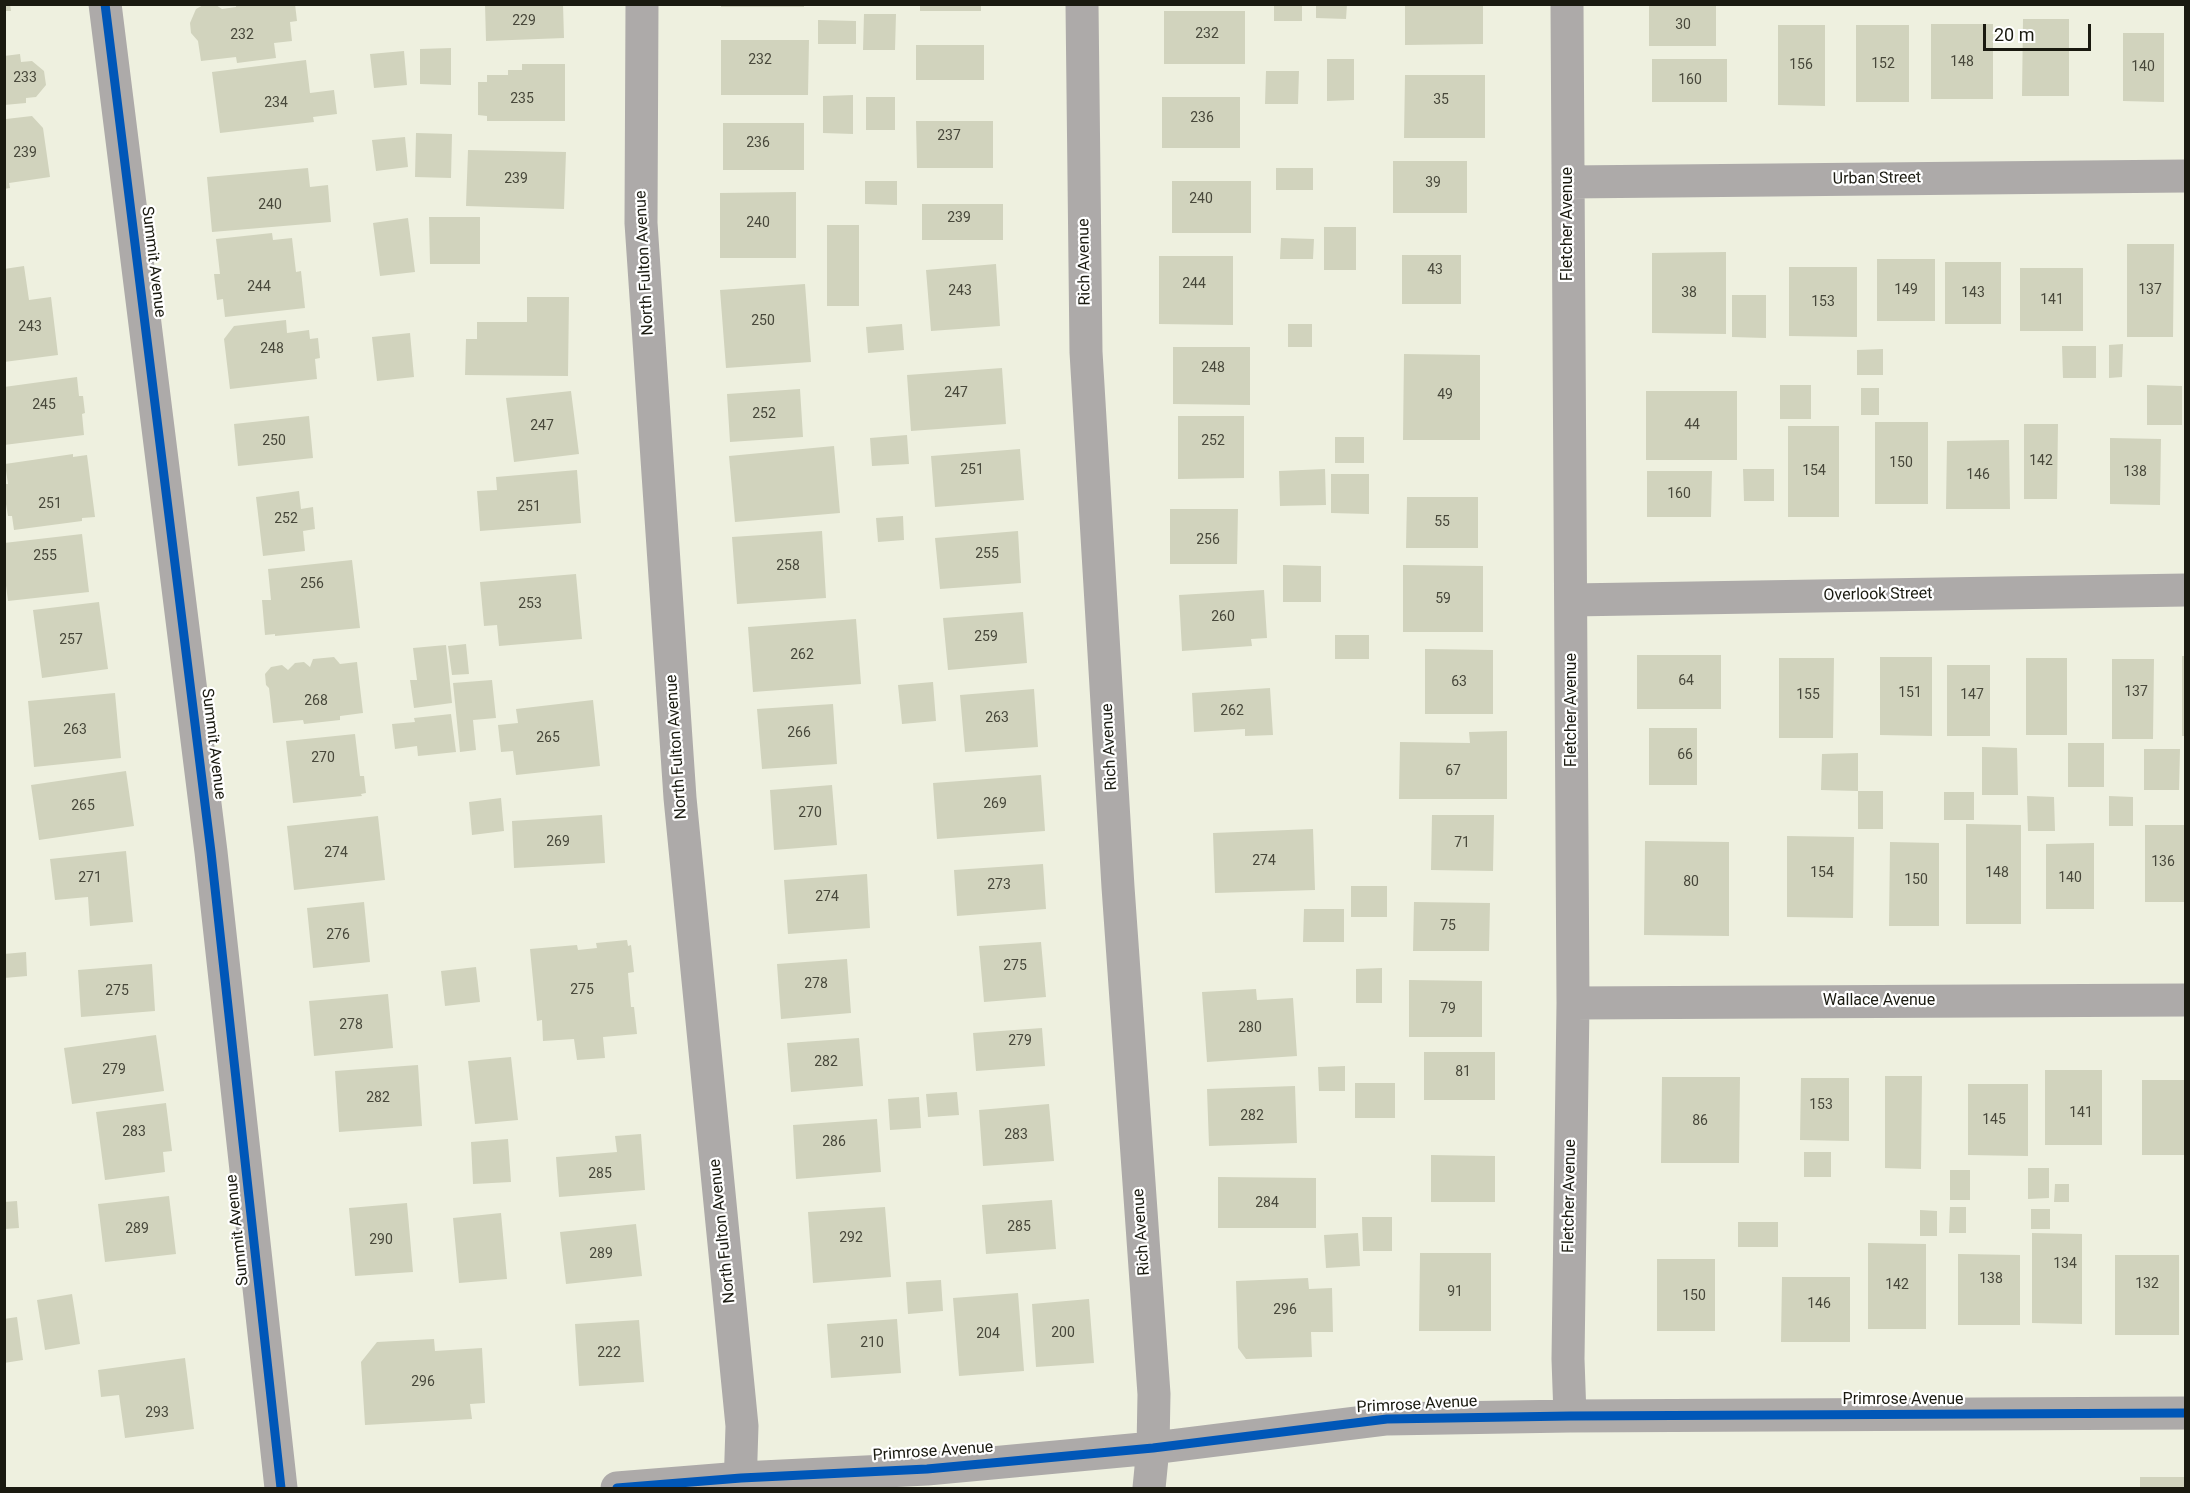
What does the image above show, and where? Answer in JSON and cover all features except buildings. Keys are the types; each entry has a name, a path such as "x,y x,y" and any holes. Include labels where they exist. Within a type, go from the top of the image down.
{"street":[{"name":"Summit Avenue","path":"105,4 211,852 281,1488"},
{"name":"North Fulton Avenue","path":"642,4 641,223 680,798 742,1426 741,1483"},
{"name":"Rich Avenue","path":"1082,4 1086,352 1119,899 1154,1394 1153,1448 1149,1488"},
{"name":"Fletcher Avenue","path":"1567,4 1573,1003 1568,1347 1570,1416"},
{"name":"Urban Street","path":"1568,182 2186,176"},
{"name":"Overlook Street","path":"1571,600 2186,590"},
{"name":"Wallace Avenue","path":"1573,1003 2186,999"},
{"name":"Primrose Avenue","path":"617,1488 741,1483 927,1469 1153,1448 1387,1419 2186,1413"}],"cycle path":[{"path":"105,4 211,852 281,1488"},
{"path":"617,1488 741,1478 927,1469 1153,1448 1387,1419 2186,1413"}]}
